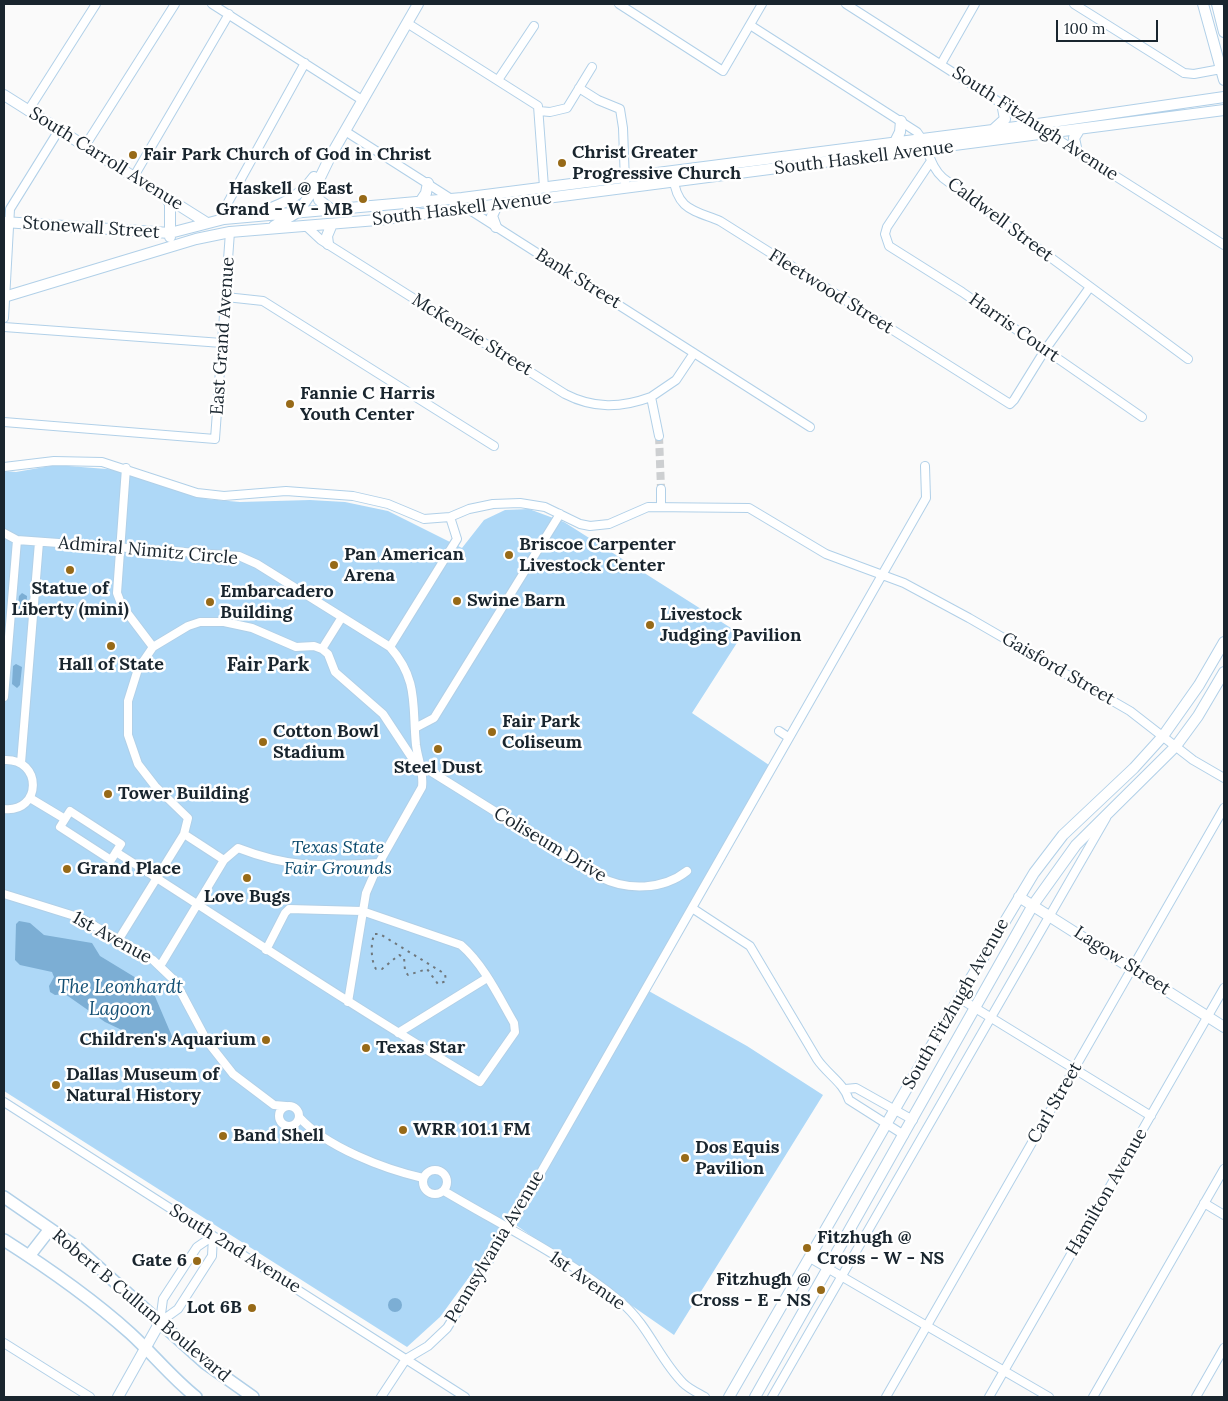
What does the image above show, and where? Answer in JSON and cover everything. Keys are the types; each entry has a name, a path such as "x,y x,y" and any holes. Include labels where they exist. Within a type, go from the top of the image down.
{"main road":[{"path":"266,229 298,212 316,186 330,157 418,4"},
{"path":"1203,4 1224,80"},
{"path":"1217,4 1224,32"},
{"name":"South Carroll Avenue","path":"4,95 207,223"},
{"name":"South Haskell Avenue","path":"207,223 246,216 452,199 994,130 1224,97"},
{"path":"994,130 1005,119 1002,103"},
{"name":"South Haskell Avenue","path":"4,297 171,247 230,232 332,224 468,209 1224,110"},
{"path":"895,142 900,132 901,121"},
{"path":"1077,152 1074,138 1079,130"},
{"path":"246,216 286,203 308,186 330,157"},
{"path":"420,202 426,193 428,183"},
{"path":"316,186 319,200 332,210"},
{"path":"297,195 298,212 306,226"},
{"path":"167,199 170,204 171,247"},
{"path":"496,227 492,216 497,205"},
{"name":"Stonewall Street","path":"6,221 170,233 207,223"},
{"path":"328,244 327,236 332,224"},
{"name":"South Fitzhugh Avenue","path":"729,1397 1019,897 1063,835 1134,768 1163,736 1199,685 1224,642"},
{"name":"South Fitzhugh Avenue","path":"755,1397 976,1009 1033,905 1076,844 1109,814 1176,746 1198,716 1224,672"},
{"name":"Lagow Street","path":"1019,897 1052,916 1224,1027"},
{"name":"Robert B Cullum Boulevard","path":"4,1197 88,1257 205,1363 253,1397"},
{"path":"29,1256 50,1229"},
{"name":"Robert B Cullum Boulevard","path":"4,1240 88,1297 196,1397"},
{"path":"118,1397 160,1322"}],"street":[{"path":"28,111 96,4"},
{"path":"85,146 175,4"},
{"path":"215,4 362,100"},
{"path":"618,4 723,71 762,4"},
{"name":"South Fitzhugh Avenue","path":"846,4 1224,245"},
{"path":"941,64 975,4"},
{"path":"1074,4 1184,73 1194,74 1221,68"},
{"path":"133,178 229,14"},
{"path":"407,23 538,106 540,111 544,187"},
{"name":"Caldwell Street","path":"750,24 917,132 923,139 931,162 944,178 1188,358"},
{"path":"498,80 534,26"},
{"path":"224,219 226,206 305,63"},
{"path":"540,111 550,112 567,108 592,68"},
{"path":"579,88 598,100 620,109 623,128 625,188"},
{"path":"4,318 6,221 10,210 59,130"},
{"name":"Bank Street","path":"345,131 810,427"},
{"name":"Harris Court","path":"931,162 887,227 886,240 888,246 962,292 1142,417"},
{"name":"Fleetwood Street","path":"672,170 674,183 682,204 690,211 720,221 1010,404 1045,350"},
{"name":"McKenzie Street","path":"306,226 328,244 574,399 584,403 623,406 651,398 676,380 694,354"},
{"name":"East Grand Avenue","path":"4,422 215,439 230,232"},
{"path":"1045,350 1090,287"},
{"path":"226,297 263,301 494,446"},
{"path":"4,327 222,343"},
{"path":"651,398 659,436"},
{"name":"Gaisford Street","path":"4,467 72,460 102,462 126,468 184,489 209,495 236,496 286,491 327,493 374,499 424,519 450,517 470,509 513,503 533,504 580,524 590,526 609,524 648,507 749,508 826,554 904,583 969,618 1130,711 1176,746 1224,778"},
{"name":"Pennsylvania Avenue","path":"381,1397 406,1359 428,1346 447,1328 508,1230 926,498 925,466"},
{"path":"126,468 116,584 119,599 153,647"},
{"path":"661,489 661,507"},
{"path":"415,728 434,718 560,514"},
{"path":"348,1002 366,893 379,863 422,787 422,767 417,752 413,689 404,667 390,647 457,540 450,517"},
{"name":"Admiral Nimitz Circle","path":"4,533 17,540 239,556 257,564 390,647"},
{"path":"4,697 8,602 17,540"},
{"path":"21,763 39,542"},
{"path":"119,939 184,834 188,818 144,772 134,756 128,735 126,712 130,691 138,668 153,647 188,626 213,621 252,628 296,647 314,646 322,649 342,617"},
{"name":"Coliseum Drive","path":"322,649 328,654 332,668 383,714 408,754 422,767 610,882 630,886 655,886 677,879 687,871"},
{"path":"779,731 788,738"},
{"path":"4,760 21,763 27,768 33,780 30,798 17,808 4,809"},
{"path":"30,798 65,819"},
{"name":"Carl Street","path":"886,1397 1224,808"},
{"path":"70,811 122,844 111,860 60,828 65,819 70,811"},
{"name":"South Fitzhugh Avenue","path":"772,1397 1052,916 1109,814"},
{"path":"184,834 224,860"},
{"path":"162,963 224,860 238,848 267,860 307,866 379,863"},
{"path":"116,852 266,950 348,1002 480,1082 515,1032 516,1028 487,978 461,945 362,912 289,909 285,913 266,950"},
{"name":"1st Avenue","path":"4,894 72,915 150,957 171,976 182,993 201,1032 220,1060 248,1088 274,1106 279,1116"},
{"path":"692,908 750,946 817,1059 829,1075 846,1089 849,1100 904,1135"},
{"path":"398,1033 487,978"},
{"name":"Hamilton Avenue","path":"989,1397 1224,988"},
{"path":"959,998 1151,1116"},
{"path":"846,1089 856,1088 913,1120"},
{"name":"South 2nd Avenue","path":"4,1102 465,1397"},
{"path":"274,1106 296,1108 299,1117 308,1127 352,1152 386,1167 423,1178"},
{"path":"286,1106 280,1110 279,1116 284,1124 308,1127"},
{"path":"293,1125 299,1117"},
{"path":"1093,1397 1224,1169"},
{"path":"432,1170 443,1172 448,1183 444,1191 437,1194 429,1193 424,1186 423,1178 432,1170"},
{"name":"1st Avenue","path":"444,1191 574,1269 621,1303 648,1332 678,1378 685,1385 706,1397"},
{"path":"1204,1204 1224,1216"},
{"path":"160,1322 163,1299 197,1247 213,1236"},
{"path":"160,1322 178,1309 212,1256 213,1236"},
{"path":"810,1258 1049,1397"},
{"path":"4,1343 90,1397"},
{"path":"1196,1397 1224,1348"}],"green space":[{"name":"Texas State Fair Grounds","path":"56,465 119,470 206,499 240,502 310,500 345,502 388,511 462,548 484,520 505,510 529,509 564,522 742,635 692,713 769,765 647,990 747,1046 823,1095 674,1335 510,1221 440,1317 407,1347 4,1091 4,471 16,472"}],"water":[{"path":"22,593 27,596 26,615 23,617 17,614 19,596"},
{"path":"16,664 22,667 20,685 17,688 12,684 13,666"},
{"name":"The Leonhardt Lagoon","path":"19,921 30,923 44,935 92,943 100,956 151,987 174,1041 170,1042 162,1037 157,1038 150,1047 138,1047 126,1032 105,1022 65,994 55,995 50,992 49,986 54,977 52,972 20,965 15,960 16,924"},
{"path":"395,1298 400,1300 402,1305 400,1310 395,1312 390,1310 388,1305 390,1300"}],"tunnel":[{"path":"659,436 661,489"}],"railway":[{"path":"375,934 380,934 445,974 446,981 438,984 427,969 408,975 405,971 404,957 399,955 382,969 376,969 372,951 372,941 375,934"}],"place":[{"name":"Fair Park Church of God in Christ","path":"133,155"},
{"name":"Christ Greater Progressive Church","path":"562,163"},
{"name":"Haskell @ East Grand - W - MB","path":"363,199"},
{"name":"Fannie C Harris Youth Center","path":"290,404"},
{"name":"Briscoe Carpenter Livestock Center","path":"509,555"},
{"name":"Pan American Arena","path":"334,565"},
{"name":"Statue of Liberty (mini)","path":"70,570"},
{"name":"Swine Barn","path":"457,601"},
{"name":"Embarcadero Building","path":"210,602"},
{"name":"Livestock Judging Pavilion","path":"650,625"},
{"name":"Hall of State","path":"111,646"},
{"name":"Fair Park Coliseum","path":"492,732"},
{"name":"Cotton Bowl Stadium","path":"263,742"},
{"name":"Steel Dust","path":"438,749"},
{"name":"Tower Building","path":"108,794"},
{"name":"Grand Place","path":"67,869"},
{"name":"Love Bugs","path":"247,878"},
{"name":"Children's Aquarium","path":"266,1040"},
{"name":"Texas Star","path":"366,1048"},
{"name":"Dallas Museum of Natural History","path":"56,1085"},
{"name":"WRR 101.1 FM","path":"403,1130"},
{"name":"Band Shell","path":"223,1136"},
{"name":"Dos Equis Pavilion","path":"685,1158"},
{"name":"Fitzhugh @ Cross - W - NS","path":"807,1248"},
{"name":"Gate 6","path":"197,1261"},
{"name":"Fitzhugh @ Cross - E - NS","path":"821,1290"},
{"name":"Lot 6B","path":"252,1308"}],"district":[{"name":"Fair Park","path":"268,666"}]}
